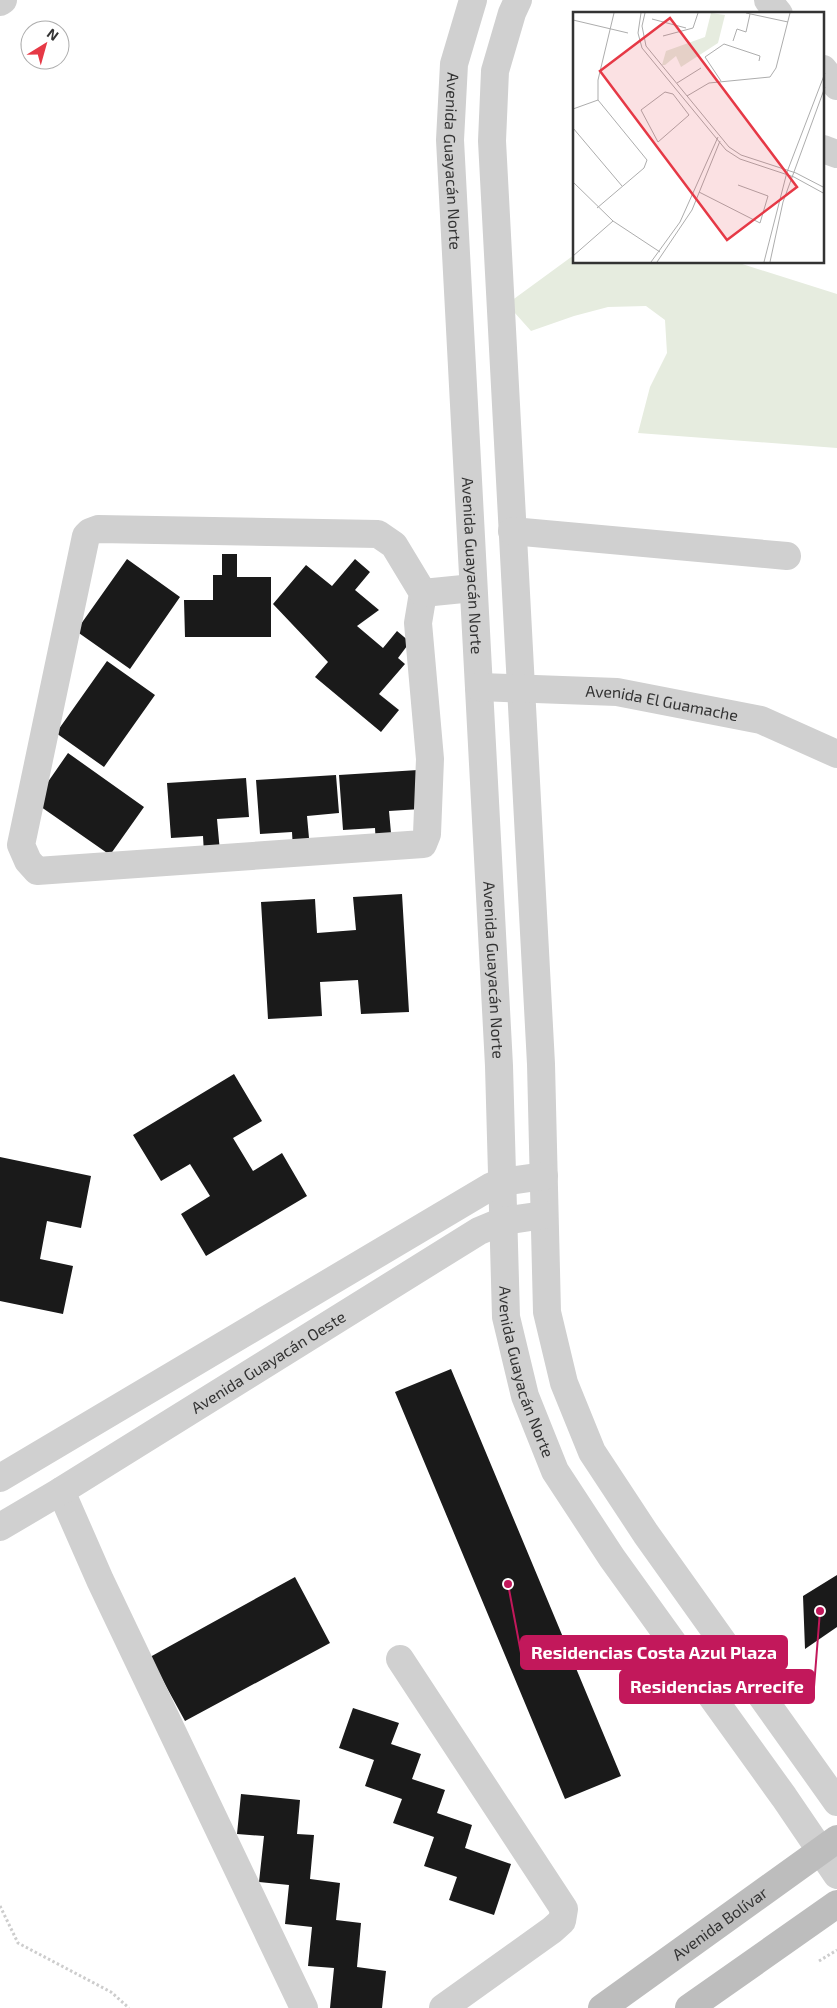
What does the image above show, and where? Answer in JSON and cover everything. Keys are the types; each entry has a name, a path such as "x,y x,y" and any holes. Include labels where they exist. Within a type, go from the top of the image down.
{"street":[{"name":"Avenida Guayacán Norte","path":"473,0 454,64 450,140 499,1066 506,1317 525,1396 555,1471 612,1558 829,1845 837,1875"},
{"name":"Avenida Guayacán Norte","path":"518,0 512,13 496,72 492,141 541,1064 547,1312 564,1384 592,1452 646,1534 837,1802"},
{"path":"768,0 777,12"},
{"path":"824,70 837,86"},
{"path":"824,149 837,154"},
{"path":"98,529 378,534 394,544 423,593 418,623 430,759 427,834 423,844 38,871 28,861 21,845 86,536 90,532 98,529"},
{"path":"512,531 787,556"},
{"path":"423,593 473,588"},
{"name":"Avenida El Guamache","path":"479,687 617,692 761,720 837,754"},
{"path":"0,1478 482,1192 502,1182 544,1176"},
{"name":"Avenida Guayacán Oeste","path":"0,1527 61,1492 479,1231 503,1221 544,1215"},
{"path":"61,1492 109,1598 304,2008"},
{"path":"400,1659 564,1909 562,1921 552,1930 443,2008"},
{"name":"Avenida Bolívar","path":"602,2008 829,1845"},
{"path":"689,2008 837,1904"}],"path":[{"path":"0,1906 18,1942 111,1992 129,2008"},
{"path":"819,1961 837,1950"}],"shaded area":[{"path":"573,256 573,264 742,264 837,294 837,448 638,433 650,387 667,353 665,320 646,306 608,307 574,316 531,331 507,304"}],"building":[{"path":"222,554 237,554 237,577 271,577 271,637 185,637 184,600 213,600 213,575 222,575"},
{"path":"127,559 180,597 130,669 76,631"},
{"path":"355,559 370,572 355,590 379,610 357,626 383,648 397,631 410,642 398,658 405,664 379,694 399,710 381,732 315,677 328,662 273,604 306,565 332,586"},
{"path":"107,661 155,695 104,767 56,733"},
{"path":"68,753 144,807 110,855 34,802"},
{"path":"418,770 421,809 389,811 392,844 376,845 375,828 343,830 339,775"},
{"path":"336,775 339,813 307,816 310,849 293,850 292,832 260,834 256,780"},
{"path":"246,778 249,817 217,819 220,852 204,854 203,836 171,838 167,783"},
{"path":"402,894 409,1012 361,1014 358,980 320,982 322,1016 268,1019 261,902 315,899 317,933 356,930 353,897"},
{"path":"234,1074 262,1121 233,1138 253,1171 282,1153 307,1196 206,1256 181,1214 210,1196 190,1164 161,1181 133,1135"},
{"path":"0,1157 91,1176 81,1228 47,1221 40,1259 73,1266 63,1314 0,1301"},
{"path":"451,1369 621,1776 565,1799 395,1392"},
{"path":"837,1575 837,1627 805,1649 803,1596"},
{"path":"295,1577 330,1643 185,1721 150,1657"},
{"path":"353,1708 399,1723 391,1744 421,1754 412,1779 445,1790 437,1813 472,1825 465,1848 511,1864 494,1915 449,1900 457,1877 424,1866 434,1837 393,1823 402,1799 365,1786 374,1760 339,1748"},
{"path":"241,1794 300,1800 297,1834 314,1835 310,1879 340,1883 336,1920 361,1923 357,1967 386,1971 382,2008 330,2008 334,1968 308,1966 312,1927 285,1924 289,1885 259,1882 264,1836 237,1834"}],"place":[{"name":"Residencias Costa Azul Plaza","path":"508,1584"},
{"name":"Residencias Arrecife","path":"820,1611"}]}
